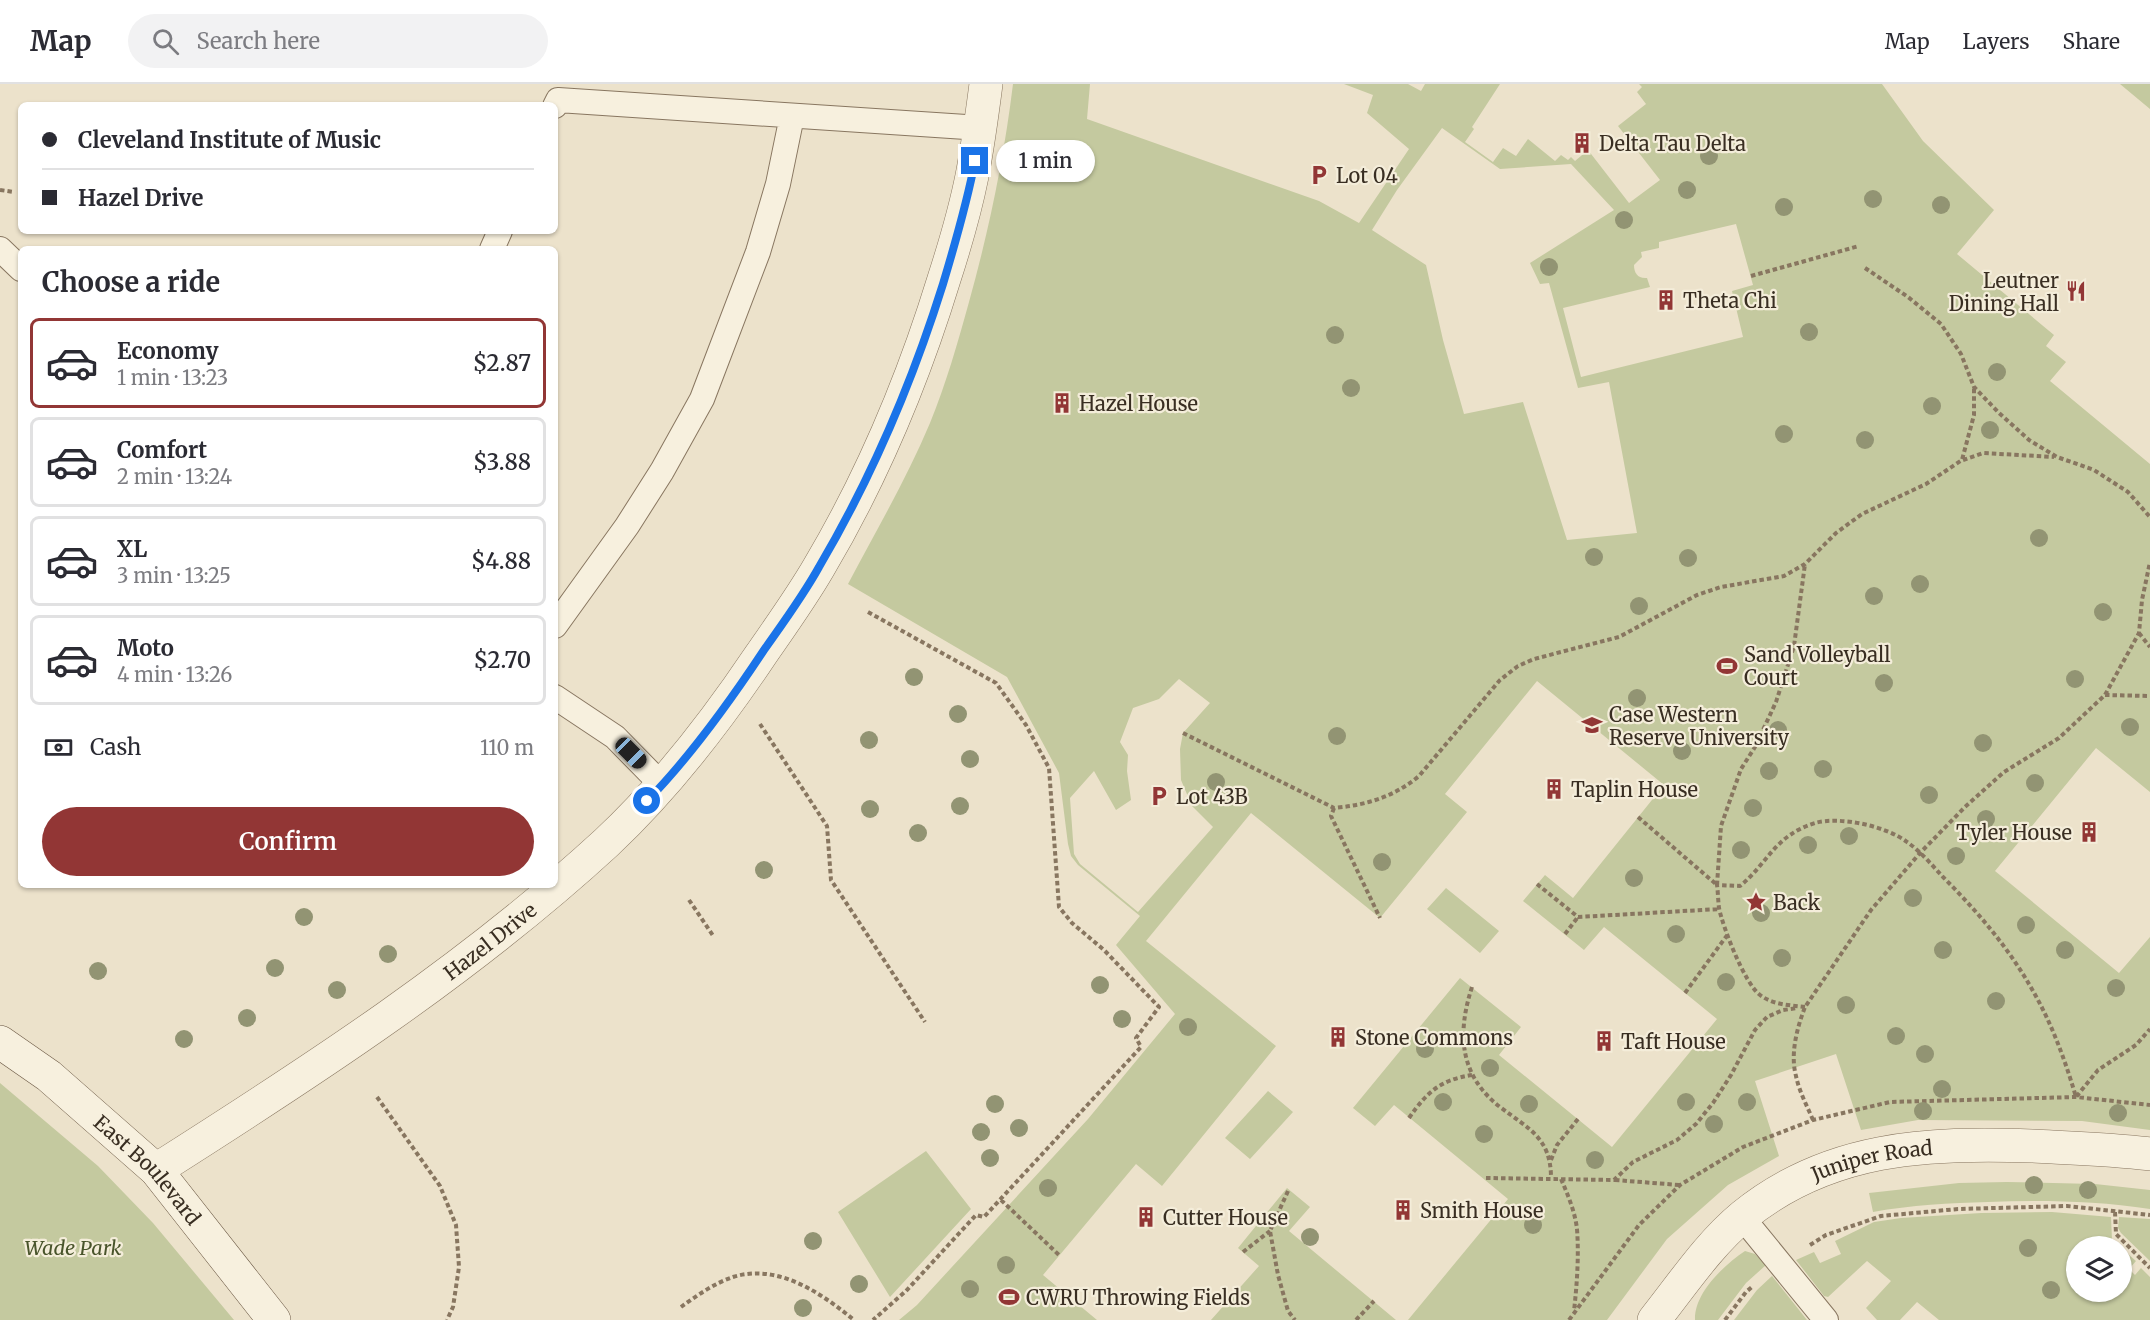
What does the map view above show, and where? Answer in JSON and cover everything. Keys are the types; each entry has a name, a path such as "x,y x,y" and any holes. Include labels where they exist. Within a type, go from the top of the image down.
{"street":[{"name":"Hazel Drive","path":"558,884 608,841 662,785 731,699 788,616 824,558 882,448 905,394 936,305 964,209 981,128 986,84"},
{"name":"Hazel Drive","path":"156,1170 319,1065 420,995 554,888"},
{"name":"East Boulevard","path":"0,1042 50,1076 156,1170 273,1320"},
{"name":"Juniper Road","path":"1654,1320 1709,1250 1742,1217 1795,1182 1833,1166 1874,1153 1973,1144 2085,1148 2150,1154"}],"lane":[{"path":"557,102 558,100 981,128"},
{"path":"558,622 627,526 662,471 702,399 758,252 778,184 792,116"},
{"path":"0,249 18,266"},
{"path":"558,699 615,737 662,785"},
{"path":"1742,1217 1826,1320"}],"path":[{"path":"0,189 15,192"},
{"path":"1751,276 1858,246"},
{"path":"1865,268 1908,297 1941,324 1961,354 1974,387 1974,415 1962,460"},
{"path":"1974,387 2029,440 2057,457 2094,470 2120,486 2150,517"},
{"path":"1183,733 1334,808 1359,806 1376,801 1407,787 1419,776 1500,680 1518,666 1534,659 1619,637 1697,595 1721,587 1784,576 1805,564 1836,533 1862,514 1926,484 1962,460 1983,453 2057,457"},
{"path":"1569,1320 1639,1225 1680,1185 1743,1147 1813,1120 1796,1076 1794,1058 1799,1024 1805,1007 1870,910 1920,853 1965,807 2004,772 2059,738 2105,695 2139,633 2142,600 2150,562"},
{"path":"1805,564 1794,646 1776,702 1742,769 1721,826 1717,885 1720,909 1728,934 1752,987 1761,996 1772,1001 1805,1007"},
{"path":"868,612 996,683 1026,725 1049,768 1059,907 1072,923 1104,950 1159,1007 1136,1038 1141,1047 1001,1200 984,1217 976,1215 906,1291 873,1320"},
{"path":"2139,633 2150,647"},
{"path":"2105,695 2150,696"},
{"path":"756,718 827,826 831,880 925,1022"},
{"path":"1334,808 1331,816 1380,918"},
{"path":"1638,817 1717,885 1740,886 1756,872 1770,851 1791,833 1816,823 1840,820 1863,824 1906,840 1998,936 2034,991 2062,1052 2076,1097 2098,1070 2136,1045 2150,1029"},
{"path":"1537,884 1578,917 1720,909"},
{"path":"689,900 714,937"},
{"path":"1565,934 1578,917"},
{"path":"1685,993 1728,934"},
{"path":"1472,987 1465,1008 1462,1030 1464,1052 1472,1075 1483,1091 1499,1106 1531,1130 1542,1143 1551,1161"},
{"path":"1614,1180 1633,1162 1677,1140 1695,1124 1713,1103 1755,1030 1767,1017 1783,1010 1805,1007"},
{"path":"1409,1118 1424,1097 1445,1082 1472,1075"},
{"path":"377,1097 440,1186 456,1225 459,1267 453,1307 447,1320"},
{"path":"1551,1178 1551,1161 1557,1145 1578,1119"},
{"path":"1486,1178 1614,1180 1680,1185"},
{"path":"1562,1179 1577,1228 1577,1283 1574,1313"},
{"path":"1243,1252 1270,1231 1288,1191"},
{"path":"1001,1200 1059,1255"},
{"path":"1725,1320 1746,1292 1779,1265 1826,1235 1881,1216 1958,1209 2067,1206 2150,1215"},
{"path":"2115,1212 2116,1234 2150,1268"},
{"path":"1270,1231 1278,1275 1288,1311 1295,1320"},
{"path":"681,1307 730,1278 760,1274 775,1275 836,1304 854,1320"},
{"path":"1356,1320 1374,1301"}],"green space":[{"name":"Case Western Reserve University","path":"1013,84 1090,84 1087,119 1319,201 1359,223 1409,149 1367,113 1373,95 1344,84 1408,84 1421,91 1425,84 1500,84 1465,142 1493,162 1503,148 1516,156 1528,139 1555,161 1561,155 1568,160 1571,157 1575,161 1588,150 1629,203 1660,180 1618,126 1646,104 1637,92 1642,87 1639,84 1882,84 1923,141 1994,210 1957,254 2054,335 2046,346 2066,362 2050,381 2150,464 2150,792 2096,748 1995,871 2119,973 2150,937 2150,1130 2082,1121 1918,1120 1861,1130 1836,1054 1755,1081 1779,1156 1728,1185 1667,1239 1607,1320 1408,1320 1508,1199 1394,1105 1375,1126 1353,1108 1460,978 1521,1027 1499,1055 1612,1147 1717,1019 1604,927 1584,950 1523,901 1545,875 1573,898 1664,785 1537,681 1445,794 1467,812 1380,918 1251,813 1146,941 1276,1046 1162,1186 1136,1164 1043,1275 1097,1320 899,1320 917,1305 1088,1119 1175,1014 1116,945 1140,916 1078,865 1071,856 1059,773 1007,677 848,584 911,464 930,423 946,378 983,248","holes":["1442,128 1500,169 1571,164 1614,210 1530,263 1540,284 1549,283 1578,388 1609,382 1637,533 1567,540 1523,402 1464,414 1443,340 1426,265 1372,230 1397,190","1736,224 1753,285 1732,291 1743,337 1581,377 1563,308 1650,287 1647,278 1637,275 1635,271 1634,265 1642,257 1641,252 1659,248 1659,242","1179,679 1210,703 1183,733 1180,749 1181,780 1192,806 1213,827 1138,912 1080,864 1074,854 1070,798 1094,771 1116,810 1131,800 1127,771 1128,755 1120,742 1133,708 1159,699"]},
{"path":"2120,84 2150,84 2150,109"},
{"path":"1446,888 1499,931 1480,953 1427,909"},
{"name":"Wade Park","path":"0,1083 98,1166 153,1223 234,1320 0,1320"},
{"path":"1268,1091 1293,1112 1250,1159 1225,1138"},
{"path":"926,1151 971,1209 890,1297 838,1212"},
{"path":"1959,1183 2095,1184 2150,1190 2150,1209 2090,1203 2029,1201 1930,1205 1873,1212 1869,1193"},
{"path":"1287,1188 1310,1207 1289,1231 1396,1320 1211,1320 1259,1266 1238,1248"},
{"path":"2052,1212 2111,1217 2112,1236 2066,1236 2066,1302 2132,1302 2132,1272 2135,1275 2141,1268 2150,1277 2150,1320 1939,1320 1917,1302 1900,1320 1877,1320 1866,1308 1891,1281 1867,1261 1828,1297 1824,1296 1796,1260 1814,1252 1820,1263 1841,1254 1835,1241 1874,1222 1981,1213"},
{"path":"2119,1217 2150,1219 2150,1261 2132,1244 2132,1236 2124,1236 2118,1228"},
{"path":"1745,1251 1755,1254 1766,1265 1746,1283 1718,1320 1695,1320 1699,1300 1705,1290 1728,1264"},
{"path":"1772,1276 1807,1320 1734,1320 1757,1290"}],"place":[{"name":"Delta Tau Delta","path":"1582,143"},
{"name":"Lot 04","path":"1319,175"},
{"name":"Leutner Dining Hall","path":"2076,291"},
{"name":"Theta Chi","path":"1666,300"},
{"name":"Hazel House","path":"1062,403"},
{"name":"Sand Volleyball Court","path":"1727,666"},
{"name":"Case Western Reserve University","path":"1592,725"},
{"name":"Taplin House","path":"1554,789"},
{"name":"Lot 43B","path":"1159,796"},
{"name":"Tyler House","path":"2089,832"},
{"name":"Back","path":"1756,902"},
{"name":"Stone Commons","path":"1338,1037"},
{"name":"Taft House","path":"1604,1041"},
{"name":"Smith House","path":"1403,1210"},
{"name":"Cutter House","path":"1146,1217"},
{"name":"CWRU Throwing Fields","path":"1009,1297"}],"route":[{"path":"647,801 731,699 819,568 853,506 882,448 921,349 953,249 975,161"}]}
